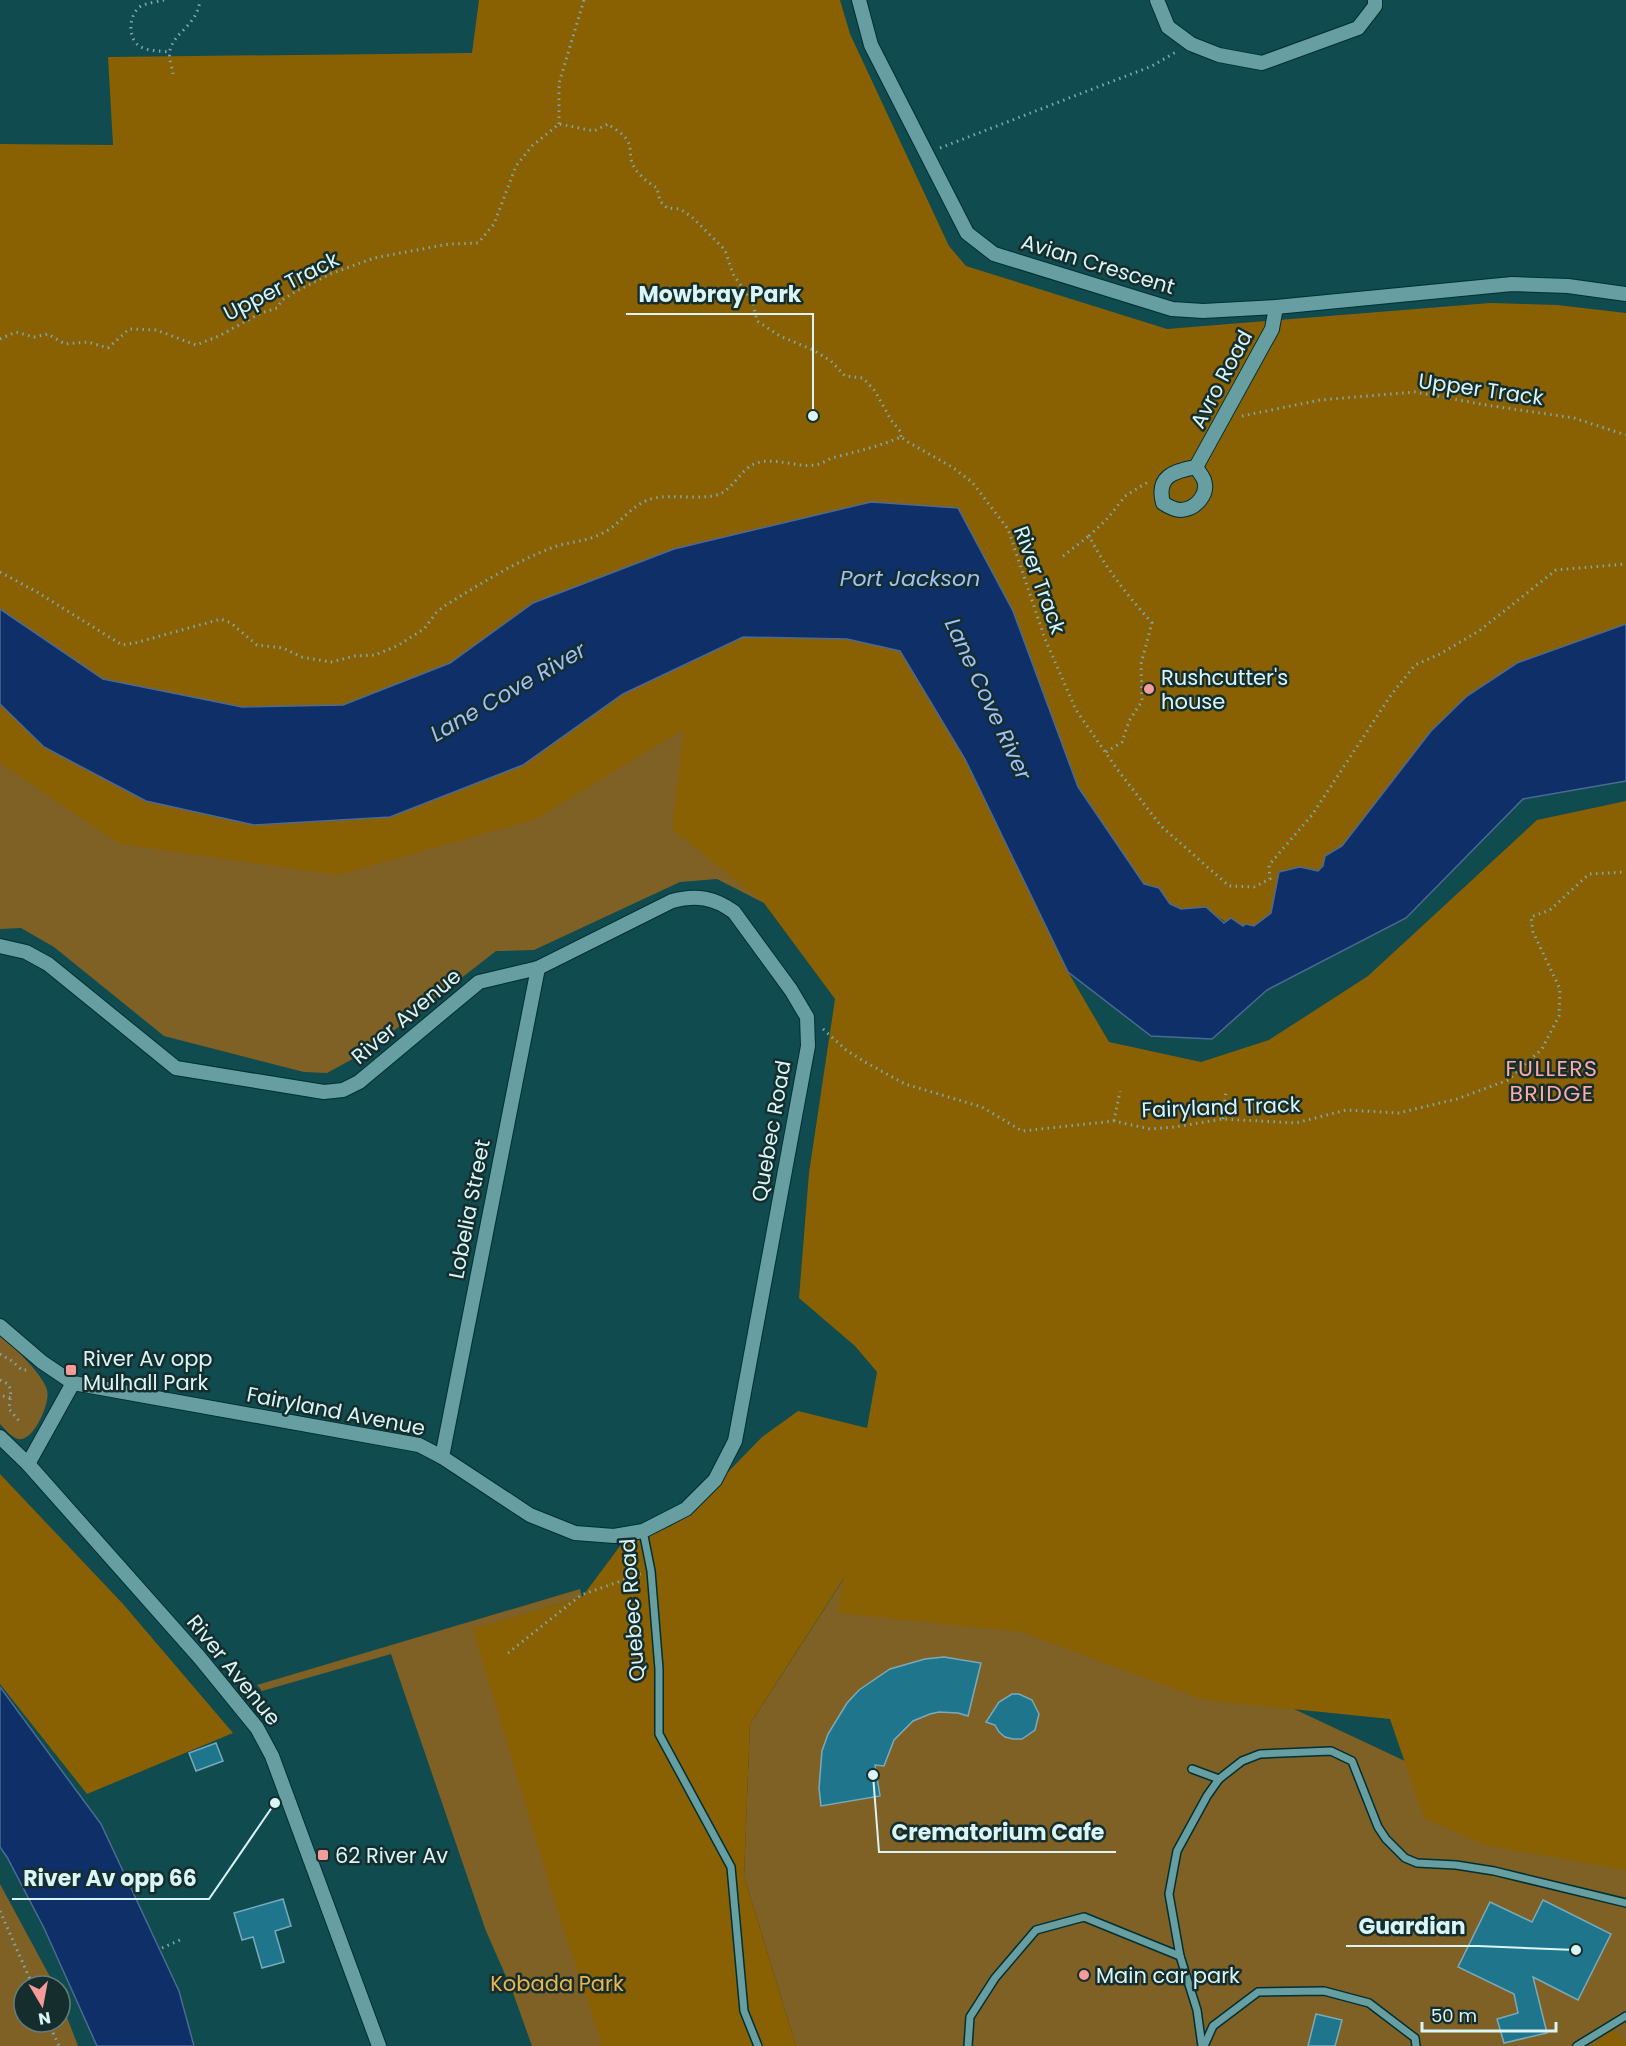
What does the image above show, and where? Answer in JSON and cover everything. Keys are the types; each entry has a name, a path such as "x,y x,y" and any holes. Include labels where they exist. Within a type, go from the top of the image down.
{"street":[{"name":"Avian Crescent","path":"859,0 871,45 967,233 994,254 1172,309 1203,311 1276,307 1512,284 1568,286 1626,294"},
{"path":"1157,0 1168,27 1191,44 1219,55 1263,63 1358,28 1375,6 1375,0"},
{"name":"Avro Road","path":"1196,467 1272,329 1276,307"},
{"path":"1196,467 1205,487 1203,495 1193,507 1181,510 1163,503 1160,493 1162,484 1170,475 1183,469 1196,467"},
{"name":"River Avenue","path":"0,946 26,952 48,964 176,1068 324,1092 343,1090 359,1082 479,982 538,968 682,898 702,897 724,905 734,912 791,990 807,1017"},
{"name":"Lobelia Street","path":"442,1457 538,968"},
{"name":"Quebec Road","path":"643,1530 686,1509 715,1480 735,1441 808,1046 807,1017"},
{"path":"0,1326 42,1362 73,1383 28,1464"},
{"name":"Fairyland Avenue","path":"73,1383 419,1445 442,1457 530,1515 575,1533 614,1536 643,1530"},
{"name":"River Avenue","path":"0,1437 28,1464 200,1658 257,1728 272,1756 379,2046"}],"lane":[{"name":"Quebec Road","path":"643,1530 651,1571 659,1669 659,1734 731,1867 744,2011 758,2046"},
{"path":"1203,2046 1197,2010 1180,1956 1169,1894 1177,1851 1219,1779 1242,1761 1260,1754 1331,1751 1352,1761 1378,1827 1386,1839 1405,1858 1417,1863 1456,1865 1494,1872 1626,1903"},
{"path":"1192,1770 1219,1779"},
{"path":"968,2046 970,2018 995,1978 1036,1930 1084,1917 1180,1956"},
{"path":"1203,2046 1213,2026 1258,1992 1324,1991 1369,2003 1415,2038 1416,2046"},
{"path":"1576,2046 1626,2016"}],"path":[{"path":"164,0 141,6 134,13 131,27 133,39 141,47 169,52"},
{"path":"173,74 169,52 171,46 192,22 199,10 200,0"},
{"path":"0,572 37,592 122,645 221,619 231,623 257,645 284,648 302,657 331,662 355,656 375,655 397,646 424,629 443,607 490,577 553,547 576,543 600,535 621,521 633,507 656,497 685,498 722,493 753,465 776,461 797,466 817,465 835,457 862,451 901,437 901,432 891,420 875,391 863,378 845,376 831,361 813,350 780,336 757,321 753,303 733,274 725,250 692,217 680,209 668,208 660,201 657,188 640,175 631,162 631,150 626,139 617,130 608,124 594,130 559,124 559,82 584,0"},
{"path":"926,154 1152,66 1191,44"},
{"name":"Upper Track","path":"0,339 16,332 34,337 48,334 65,344 88,342 108,348 129,329 156,330 196,345 219,336 261,313 277,308 282,300 293,292 330,274 374,258 449,244 478,243 494,224 516,166 532,146 559,124"},
{"name":"Upper Track","path":"1223,420 1320,400 1415,392 1574,418 1626,435"},
{"name":"River Track","path":"901,437 959,472 972,483 1008,529 1045,639 1076,710 1161,826 1229,886 1254,888 1270,879 1269,865 1312,815 1391,695 1415,665 1440,654 1479,631 1556,570 1626,564"},
{"path":"1063,556 1108,518 1125,496 1152,480 1162,484"},
{"path":"1089,536 1114,578 1152,623 1142,664 1142,701 1129,721 1122,742 1106,752"},
{"name":"Fairyland Track","path":"807,1017 865,1062 905,1084 982,1107 1022,1131 1114,1121 1149,1129 1223,1119 1296,1123 1346,1110 1398,1113 1457,1099 1508,1080 1542,1048 1559,1016 1560,989 1533,932 1531,917 1550,910 1589,874 1626,872"},
{"path":"1114,1121 1120,1091"},
{"path":"1223,1119 1226,1092"},
{"path":"0,1380 8,1384 11,1398 8,1404 9,1410 20,1422"},
{"path":"3,1396 11,1398"},
{"path":"508,1653 581,1595 651,1571"},
{"path":"0,1911 28,1974"},
{"path":"162,1948 180,1940"}],"green space":[{"path":"743,637 764,903 717,879 680,882 534,950 496,951 369,1050 327,1073 304,1072 164,1036 54,947 21,928 0,929 0,704 390,817 523,765"},
{"path":"0,1333 34,1368 47,1390 48,1396 44,1412 35,1428 24,1439 13,1437 0,1424"},
{"path":"845,1577 1264,1695 1452,1783 1626,1810 1626,2046 796,2046 744,1876 750,1724"},
{"name":"Kobada Park","path":"580,1589 582,1597 474,1630 621,2046 532,2046 512,1990 486,1931 391,1654 262,1691 257,1685"},
{"path":"0,1884 49,1974 12,1974 12,2034 72,2034 72,2030 78,2046 0,2046"}],"shaded area":[{"path":"479,0 840,0 850,34 949,246 966,266 1167,329 1490,303 1557,305 1626,313 1626,624 1517,663 1431,731 1342,846 1325,856 1323,866 1318,871 1300,867 1279,872 1271,913 1257,924 1248,927 1228,923 1206,907 1181,909 1170,904 1159,888 1144,884 1078,787 1013,611 533,603 451,663 343,705 242,707 103,679 0,609 0,144 113,145 108,57 472,53"},
{"path":"743,637 847,639 900,651 965,759 1068,972 1109,1042 1201,1062 1269,1040 1368,976 1537,820 1626,801 1626,1870 1484,1845 1424,1818 1390,1719 1204,1700 1022,1632 838,1613 844,1578 750,1724 744,1876 796,2046 601,2046 555,1903 473,1629 582,1597 623,1542 671,1526 696,1505 762,1437 798,1411 867,1428 877,1372 855,1346 799,1298 809,1173 835,999 764,903 672,829 684,729 536,819 338,875 120,844 0,763 0,704 44,747 146,801 254,825 390,817 523,765 623,694"},
{"path":"0,1474 123,1604 233,1733 87,1794 0,1684"},
{"path":"1610,2026 1626,2043 1626,2046 1594,2046"}],"water":[{"name":"Port Jackson","path":"871,502 958,508 1013,611 1078,787 1144,884 1159,888 1170,904 1181,909 1206,907 1224,923 1231,918 1243,926 1246,924 1254,926 1271,913 1279,872 1300,867 1318,871 1323,866 1325,856 1342,846 1431,731 1467,696 1517,663 1626,624 1626,781 1523,799 1406,918 1267,990 1212,1039 1151,1036 1068,972 965,759 900,651 847,639 743,637 623,694 523,765 390,817 254,825 146,801 44,747 0,704 0,609 103,679 242,707 343,705 450,663 533,603 674,549"},
{"path":"0,1687 101,1824 179,1991 194,2046 97,2046 72,1990 72,1974 65,1974 44,1928 0,1847"}],"building":[{"path":"944,1657 981,1663 968,1716 939,1712 913,1721 894,1740 884,1766 875,1765 880,1796 821,1806 819,1788 822,1751 828,1734 847,1703 859,1690 890,1669 925,1659"},
{"path":"1012,1694 1019,1694 1032,1700 1039,1714 1035,1730 1022,1739 1005,1737 995,1725 986,1722 999,1702"},
{"path":"216,1743 223,1761 196,1771 189,1753"},
{"path":"283,1899 291,1926 275,1931 284,1962 262,1968 253,1937 242,1940 234,1913"},
{"path":"1543,1900 1611,1934 1578,2000 1533,1977 1547,2033 1504,2043 1497,2019 1518,2013 1514,1994 1458,1967 1490,1902 1532,1922"},
{"path":"1316,2014 1342,2020 1335,2046 1308,2046"}],"place":[{"name":"Mowbray Park","path":"813,416"},
{"name":"Rushcutter's house","path":"1149,689"},
{"name":"River Av opp Mulhall Park","path":"71,1370"},
{"name":"Crematorium Cafe","path":"873,1775"},
{"name":"River Av opp 66","path":"275,1803"},
{"name":"62 River Av","path":"323,1855"},
{"name":"Guardian","path":"1576,1950"},
{"name":"Main car park","path":"1084,1975"}],"district":[{"name":"FULLERS BRIDGE","path":"1552,1080"}],"water label":[{"name":"Lane Cove River","path":"508,692"},
{"name":"Lane Cove River","path":"988,699"}]}
